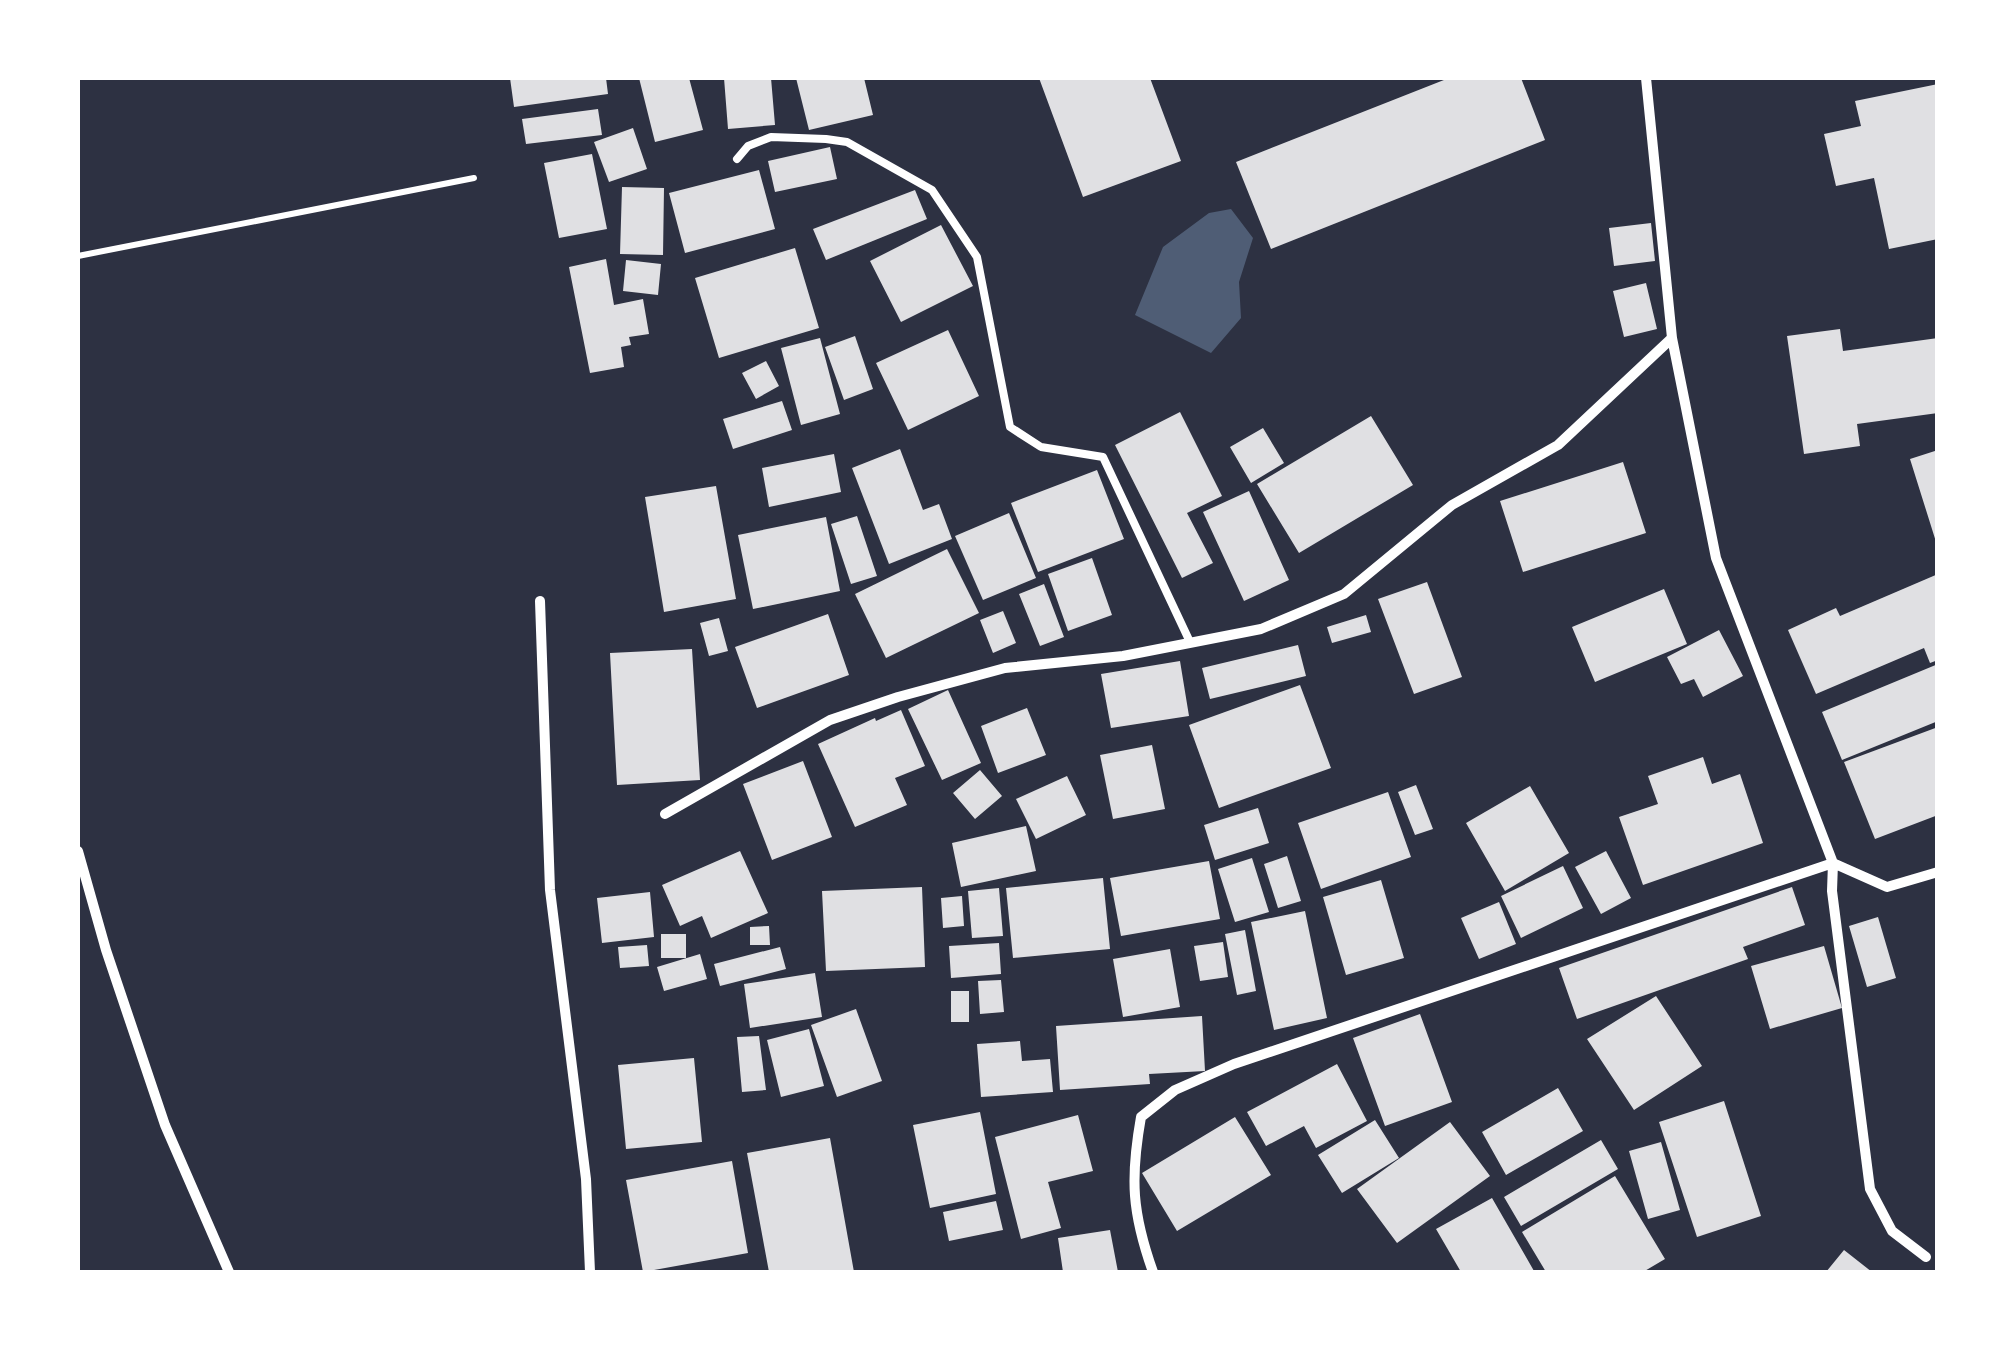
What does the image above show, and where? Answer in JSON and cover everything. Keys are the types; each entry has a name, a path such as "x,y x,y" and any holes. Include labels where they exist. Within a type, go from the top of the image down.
{"street":[{"path":"1646,78 1672,338 1716,558 1832,864 1832,890 1870,1188 1892,1231 1926,1258"},
{"path":"666,814 830,720 898,697 1004,668 1123,656 1261,629 1344,594 1452,505 1558,445 1672,338"},
{"path":"540,601 550,890 586,1178 590,1272"},
{"path":"78,851 165,1125 229,1272"},
{"path":"1153,1272 1136,1224 1136,1146 1142,1117 1175,1090 1234,1064 1832,864 1887,887 1938,872"}],"lane":[{"path":"738,159 748,146 771,137 847,142 932,190 977,258 1010,427 1041,447 1103,457 1190,642"}],"path":[{"path":"78,256 474,178"}],"water":[{"path":"1231,209 1253,238 1239,282 1241,318 1211,353 1135,315 1163,247 1209,213"}],"building":[{"path":"510,78 606,78 608,94 514,107"},
{"path":"639,78 689,78 703,130 655,142"},
{"path":"724,78 771,78 775,125 728,129"},
{"path":"796,78 864,78 873,115 809,130"},
{"path":"1039,78 1150,78 1181,161 1083,197"},
{"path":"1449,78 1521,78 1545,140 1271,249 1236,162"},
{"path":"1938,84 1938,239 1889,249 1874,178 1836,186 1824,134 1861,126 1855,101"},
{"path":"598,109 602,135 526,144 522,119"},
{"path":"633,128 647,169 609,182 594,142"},
{"path":"830,147 837,179 775,192 768,161"},
{"path":"592,154 607,229 559,238 544,163"},
{"path":"759,170 775,229 685,253 669,193"},
{"path":"622,187 664,188 663,255 620,254"},
{"path":"915,190 927,219 826,260 813,229"},
{"path":"1651,223 1655,261 1614,266 1609,228"},
{"path":"941,225 973,286 901,322 870,261"},
{"path":"795,248 819,328 719,358 695,278"},
{"path":"606,259 614,305 643,299 649,334 629,337 631,345 621,347 624,367 590,373 569,267"},
{"path":"626,260 661,264 658,295 623,291"},
{"path":"1646,283 1657,329 1624,337 1613,291"},
{"path":"1840,329 1843,351 1938,338 1938,413 1857,424 1860,446 1804,454 1787,336"},
{"path":"948,330 979,396 908,430 876,363"},
{"path":"855,336 873,389 844,400 825,347"},
{"path":"820,338 840,414 801,425 781,348"},
{"path":"766,361 779,386 756,399 742,373"},
{"path":"782,401 792,430 733,449 723,419"},
{"path":"1180,412 1222,496 1187,513 1213,563 1182,578 1115,445"},
{"path":"1371,416 1413,485 1299,553 1257,484"},
{"path":"1263,428 1284,463 1251,483 1230,447"},
{"path":"900,449 923,510 939,504 952,539 889,564 852,468"},
{"path":"1938,450 1938,545 1937,545 1910,459"},
{"path":"834,454 841,492 769,507 762,468"},
{"path":"1623,462 1646,533 1523,572 1500,501"},
{"path":"1097,470 1124,539 1038,572 1011,503"},
{"path":"716,486 736,599 664,612 645,497"},
{"path":"1249,491 1289,580 1244,601 1203,512"},
{"path":"1009,513 1036,578 983,600 955,536"},
{"path":"857,516 877,576 851,584 831,524"},
{"path":"826,517 840,591 753,609 738,535"},
{"path":"947,549 979,613 886,658 855,594"},
{"path":"1092,558 1112,615 1068,631 1048,574"},
{"path":"1938,574 1938,660 1930,663 1924,648 1816,694 1788,630 1836,608 1840,616"},
{"path":"1427,582 1462,677 1414,694 1378,599"},
{"path":"1044,584 1064,637 1040,646 1019,594"},
{"path":"1664,589 1687,644 1595,682 1572,627"},
{"path":"1003,611 1016,643 993,653 980,620"},
{"path":"828,614 849,675 757,708 735,647"},
{"path":"1366,615 1371,632 1332,643 1327,627"},
{"path":"719,618 728,651 709,656 700,623"},
{"path":"1719,630 1743,676 1703,697 1694,679 1681,684 1667,657"},
{"path":"1298,645 1306,676 1210,699 1202,668"},
{"path":"692,649 700,780 617,785 610,653"},
{"path":"1180,661 1189,716 1111,728 1101,674"},
{"path":"1938,664 1938,721 1842,760 1822,712"},
{"path":"1300,685 1331,768 1219,808 1189,725"},
{"path":"948,690 981,763 942,780 908,709"},
{"path":"1027,708 1046,755 998,773 981,726"},
{"path":"901,710 925,766 895,778 907,805 855,827 818,744"},
{"path":"1938,727 1938,815 1875,839 1844,762"},
{"path":"1152,745 1165,809 1113,819 1100,755"},
{"path":"1703,757 1712,784 1740,774 1763,843 1643,885 1619,817 1658,804 1648,776"},
{"path":"803,761 832,837 772,860 743,784"},
{"path":"980,770 1002,796 975,819 953,793"},
{"path":"1067,776 1086,815 1036,839 1016,799"},
{"path":"1416,785 1433,829 1415,835 1398,792"},
{"path":"1530,786 1569,853 1505,891 1466,823"},
{"path":"1388,792 1411,857 1321,889 1298,823"},
{"path":"1258,808 1269,843 1215,860 1204,825"},
{"path":"1026,826 1036,871 961,887 952,843"},
{"path":"740,851 768,913 711,938 702,916 680,926 662,885"},
{"path":"1606,851 1631,898 1601,914 1575,867"},
{"path":"1287,856 1301,901 1278,908 1264,864"},
{"path":"1252,858 1269,912 1235,922 1218,869"},
{"path":"1209,861 1220,919 1121,936 1110,878"},
{"path":"1563,866 1583,908 1521,938 1501,896"},
{"path":"1103,878 1110,949 1013,958 1006,888"},
{"path":"1381,880 1404,958 1346,975 1323,897"},
{"path":"922,887 925,967 826,971 822,891"},
{"path":"1792,887 1805,925 1743,947 1748,959 1577,1019 1559,968"},
{"path":"999,888 1003,936 972,938 968,891"},
{"path":"650,892 654,937 602,943 597,898"},
{"path":"962,896 964,926 943,928 941,898"},
{"path":"1499,902 1516,944 1479,959 1461,918"},
{"path":"1305,911 1327,1018 1274,1030 1251,922"},
{"path":"1878,917 1896,978 1867,987 1849,926"},
{"path":"769,926 770,945 750,945 750,927"},
{"path":"1245,930 1256,991 1237,995 1225,934"},
{"path":"661,934 686,934 686,958 661,958"},
{"path":"1223,942 1228,977 1200,981 1194,946"},
{"path":"999,943 1001,974 951,978 949,946"},
{"path":"647,945 649,966 620,968 618,947"},
{"path":"1824,946 1842,1008 1770,1029 1751,966"},
{"path":"780,947 786,969 720,986 714,964"},
{"path":"1170,949 1180,1007 1123,1017 1113,959"},
{"path":"700,954 707,979 664,991 657,967"},
{"path":"815,973 822,1017 750,1028 744,984"},
{"path":"1001,980 1004,1012 980,1014 978,981"},
{"path":"951,991 969,991 969,1022 951,1022"},
{"path":"1656,996 1702,1066 1634,1110 1587,1039"},
{"path":"856,1009 882,1081 837,1097 811,1025"},
{"path":"1420,1014 1452,1102 1385,1126 1353,1038"},
{"path":"1202,1016 1205,1071 1149,1074 1150,1084 1060,1090 1056,1026"},
{"path":"809,1029 824,1086 781,1097 767,1040"},
{"path":"759,1036 766,1090 742,1092 737,1037"},
{"path":"1020,1041 1022,1061 1050,1059 1053,1092 981,1097 977,1044"},
{"path":"694,1058 702,1142 626,1149 618,1065"},
{"path":"1337,1064 1367,1121 1316,1148 1304,1126 1266,1146 1247,1112"},
{"path":"1558,1088 1583,1131 1506,1175 1482,1132"},
{"path":"1724,1101 1761,1216 1697,1237 1659,1122"},
{"path":"980,1112 996,1194 930,1208 913,1125"},
{"path":"1078,1115 1093,1171 1048,1182 1061,1228 1021,1239 995,1137"},
{"path":"1235,1117 1271,1175 1177,1231 1142,1173"},
{"path":"1375,1120 1399,1158 1342,1193 1318,1155"},
{"path":"1450,1122 1490,1176 1397,1243 1357,1189"},
{"path":"830,1138 854,1272 769,1272 747,1153"},
{"path":"1601,1140 1618,1169 1521,1226 1504,1197"},
{"path":"1661,1142 1680,1210 1648,1219 1629,1151"},
{"path":"732,1161 748,1253 643,1272 626,1180"},
{"path":"1615,1176 1665,1259 1643,1272 1546,1272 1522,1232"},
{"path":"1492,1198 1534,1271 1461,1272 1436,1229"},
{"path":"996,1201 1003,1230 949,1241 943,1212"},
{"path":"1110,1230 1118,1272 1063,1272 1058,1238"},
{"path":"1844,1250 1872,1272 1826,1272"}]}
